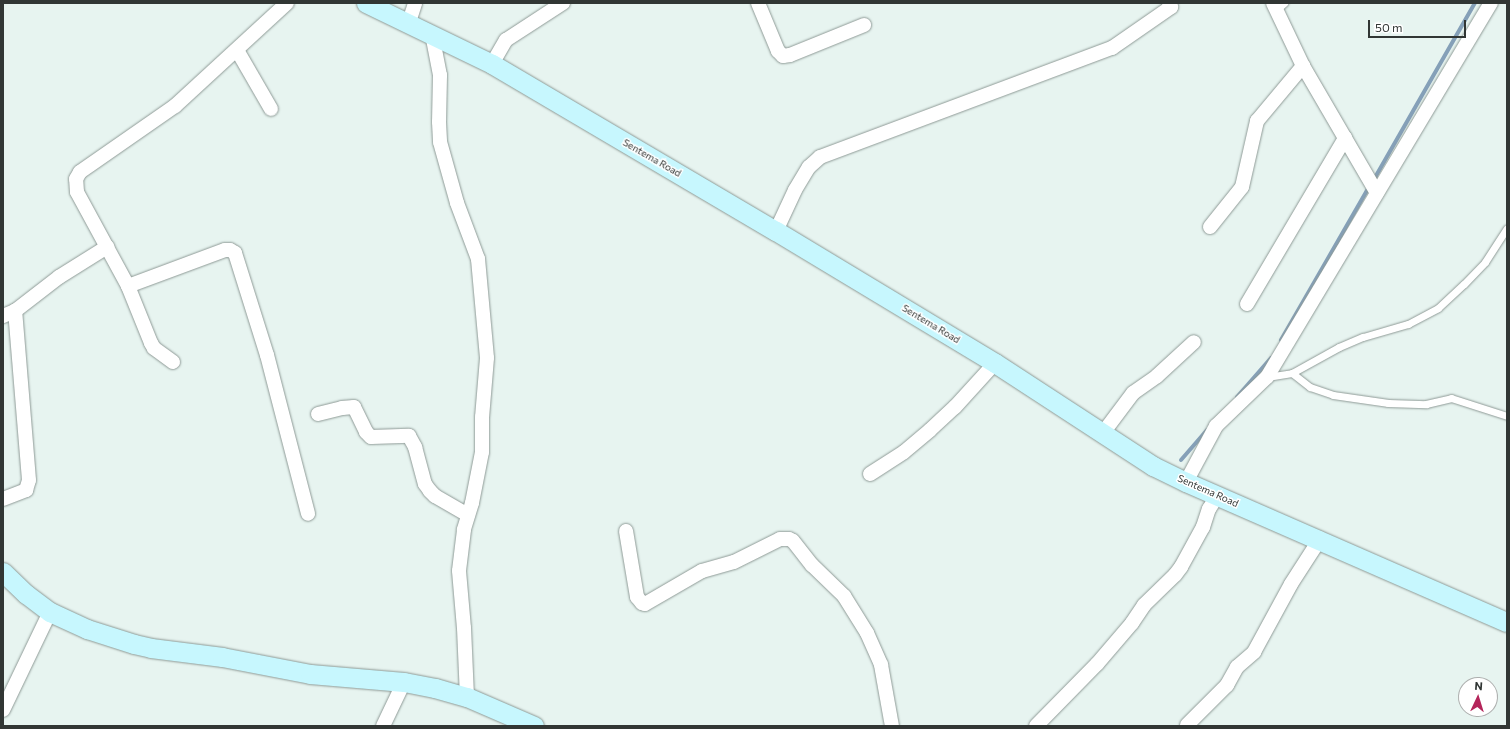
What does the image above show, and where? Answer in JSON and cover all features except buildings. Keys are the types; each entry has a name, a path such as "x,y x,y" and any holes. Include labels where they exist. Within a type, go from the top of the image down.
{"main road":[{"name":"Sentema Road","path":"366,3 409,22 492,64 776,231 995,363 1153,466 1217,496 1506,620"},
{"path":"3,572 26,594 50,612 87,629 150,648 206,654 310,674 404,682 467,697 534,726"}],"street":[{"path":"173,362 154,348 151,343 128,286 77,192 75,183 78,174 175,106 288,3"},
{"path":"409,22 415,3"},
{"path":"492,64 506,40 525,26 564,3"},
{"path":"758,3 778,51 784,56 790,55 864,25"},
{"path":"776,231 795,190 809,167 820,157 923,120 1112,48 1171,7 1169,3"},
{"path":"1186,482 1216,426 1267,377 1375,189 1491,3"},
{"path":"1277,5 1303,66 1375,189"},
{"path":"432,34 440,75 440,142 458,203 478,259 487,358 482,417 482,452 460,548 458,571 464,628 467,697"},
{"path":"237,50 271,109"},
{"path":"1210,227 1242,187 1257,121 1303,66"},
{"path":"1247,304 1345,138"},
{"path":"3,499 26,490 30,480 9,313 59,277 107,247"},
{"path":"128,286 225,250 230,250 235,254 267,355 308,514"},
{"path":"1103,433 1132,393 1156,376 1194,342"},
{"path":"870,474 904,452 935,425 955,407 995,363"},
{"path":"318,414 342,408 354,407 366,432 371,438 409,436 415,447 425,484 430,491 435,496 468,515"},
{"path":"1036,726 1097,664 1132,623 1144,605 1175,576 1203,527 1209,509 1217,496"},
{"path":"626,531 637,597 642,603 646,604 702,571 734,562 780,539 789,539 793,541 812,565 844,596 867,633 881,665 892,726"},
{"path":"1188,725 1227,685 1237,667 1254,652 1291,584 1320,539"},
{"path":"3,710 50,612"},
{"path":"383,726 404,682"}],"lane":[{"path":"1267,377 1292,373 1340,347 1363,337 1408,324 1438,308 1485,262 1507,228"},
{"path":"1292,373 1310,387 1333,395 1388,403 1426,404 1451,398 1507,416"}],"waterway":[{"path":"1373,181 1475,3"},
{"path":"1281,340 1369,187"},
{"path":"1237,397 1271,358"},
{"path":"1181,460 1207,430"}]}
